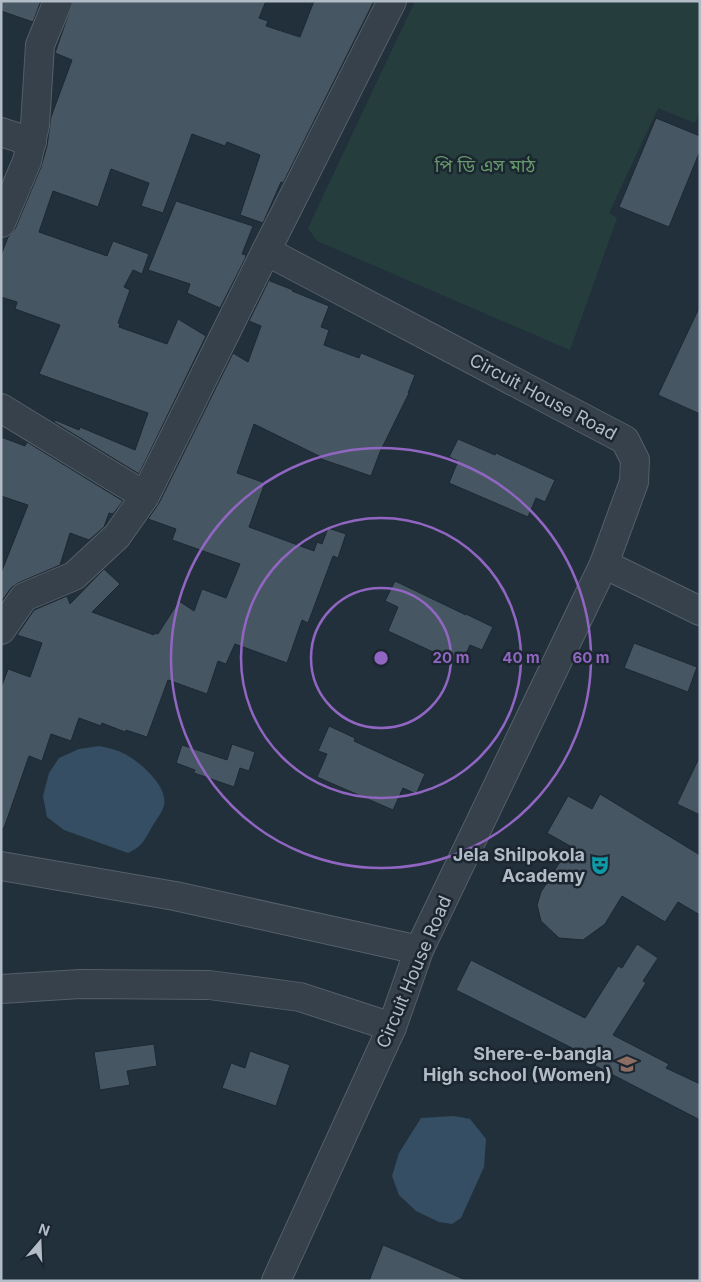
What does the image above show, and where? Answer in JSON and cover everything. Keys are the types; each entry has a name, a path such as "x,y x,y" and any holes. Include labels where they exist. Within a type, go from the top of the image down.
{"street":[{"path":"1,223 27,161 32,142 35,125 40,45 58,1"},
{"path":"1,630 24,597 74,576 117,536 145,496 392,1"},
{"path":"1,132 32,142"},
{"name":"Circuit House Road","path":"266,252 624,440 635,460 634,482 604,564 419,950 392,1027 276,1281"},
{"path":"1,408 145,496"},
{"path":"604,564 697,602"},
{"path":"1,866 176,896 419,950"},
{"path":"1,989 80,984 208,985 300,997 392,1027"}],"green space":[{"name":"পি ডি এস মাঠ","path":"415,1 700,1 700,111 695,123 658,108 609,213 617,218 570,350 317,241 308,228"}],"water":[{"path":"99,746 113,749 131,758 152,775 162,790 164,805 162,810 146,838 137,848 128,853 64,830 47,817 43,796 49,773 59,758 79,749"},
{"path":"454,1116 470,1119 486,1139 484,1167 461,1218 452,1224 439,1222 416,1211 399,1195 392,1176 399,1153 421,1118"}],"building":[{"path":"1,1 41,1 33,22 1,11"},
{"path":"73,1 266,1 259,18 268,21 266,26 300,37 314,1 374,1 283,183 281,182 263,223 240,215 260,155 227,142 225,146 192,134 163,213 141,206 149,183 111,169 98,207 53,191 39,232 107,256 113,241 149,254 142,274 133,270 124,287 130,290 118,323 120,324 119,327 167,344 178,319 206,336 139,474 54,422 55,420 79,430 80,427 135,450 148,413 39,374 60,325 15,309 17,302 1,297 1,255 8,237 15,229 41,167 47,146 51,117 72,60 55,53"},
{"path":"656,118 700,136 700,151 669,227 619,207"},
{"path":"176,201 253,226 242,254 246,255 245,259 220,308 187,293 190,284 148,270"},
{"path":"270,278 270,281 329,306 321,327 329,330 324,345 359,358 361,353 415,375 409,393 380,452 371,476 321,459 321,457 254,424 237,473 265,483 249,527 314,551 317,542 322,544 328,528 346,534 338,558 333,556 308,623 302,620 287,663 235,644 226,664 218,661 207,694 168,680 147,737 126,730 125,732 102,723 101,726 79,718 71,741 51,734 42,761 29,756 4,828 1,828 1,688 8,669 30,677 42,643 17,635 34,610 67,596 70,604 104,569 120,584 92,612 154,635 154,633 158,634 179,601 194,611 202,589 226,598 240,564 172,540 176,529 148,519 159,503 233,353 248,362 261,326 249,321"},
{"path":"700,306 700,414 658,395"},
{"path":"1,437 25,446 27,442 123,501 113,514 109,513 104,527 89,540 70,533 60,565 18,583 11,588 1,602 1,573 28,505 1,496"},
{"path":"458,439 495,455 496,453 555,480 545,502 536,498 528,517 449,483 458,461 449,457"},
{"path":"395,581 493,627 482,650 470,645 461,665 388,631 398,607 385,601"},
{"path":"634,643 697,667 688,692 624,668"},
{"path":"329,726 355,738 354,741 425,774 416,794 403,788 393,810 317,777 327,754 318,751"},
{"path":"232,744 255,752 249,771 240,768 234,787 194,773 195,770 176,763 182,745 227,760"},
{"path":"700,756 700,815 677,804"},
{"path":"600,794 700,855 700,915 678,902 665,922 622,896 605,924 583,940 559,938 541,921 537,905 541,892 570,846 547,833 568,796 592,809"},
{"path":"637,944 658,958 643,981 646,983 613,1035 669,1064 666,1068 700,1084 700,1120 590,1063 592,1058 456,990 471,960 585,1018 618,966 622,968"},
{"path":"154,1044 157,1066 127,1071 130,1085 100,1090 94,1052"},
{"path":"250,1051 290,1065 276,1106 222,1088 231,1063 245,1068"},
{"path":"383,1245 410,1256 468,1281 369,1281"}],"place":[{"name":"Jela Shilpokola Academy","path":"600,865"},
{"name":"Shere-e-bangla High school (Women)","path":"627,1064"}]}
